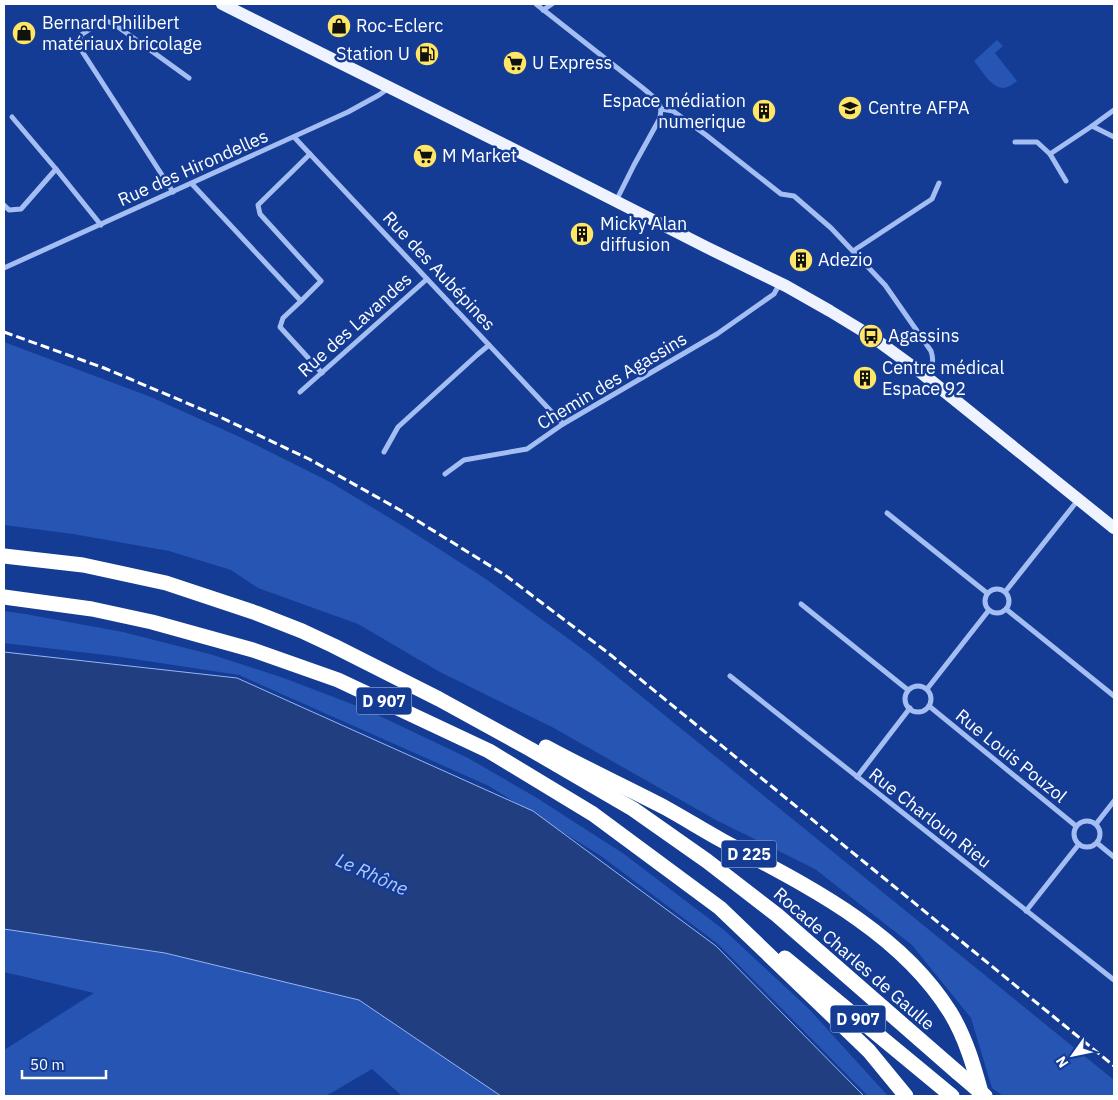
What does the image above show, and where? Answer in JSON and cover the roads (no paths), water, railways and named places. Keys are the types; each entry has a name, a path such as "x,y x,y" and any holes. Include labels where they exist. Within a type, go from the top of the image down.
{"highway":[{"name":"D 907","path":"4,556 84,565 166,583 256,613 302,631 439,699"},
{"name":"D 907","path":"4,597 92,609 152,622 253,650 338,680 489,751 593,814 765,941 952,1096"},
{"name":"Rocade Charles de Gaulle","path":"439,699 624,804 707,861 777,915 983,1096"},
{"name":"D 225","path":"439,699 456,700 664,808 794,879 878,933 928,983 949,1011 963,1037 983,1096"},
{"path":"720,908 869,1051 906,1096"}],"main road":[{"path":"222,4 780,283 852,323 926,376 1114,528"}],"street":[{"path":"536,4 658,101 661,109 660,118 616,201"},
{"path":"543,10 552,4"},
{"path":"173,192 78,45 81,35 104,20 114,24 189,78"},
{"name":"Rue des Hirondelles","path":"4,268 294,138 379,96 390,87"},
{"path":"661,109 673,111 706,134 781,194 794,196 831,228 885,285 931,351 933,363 926,376"},
{"path":"1050,154 1114,110"},
{"path":"12,117 56,168 101,225"},
{"path":"1092,126 1114,137"},
{"name":"Rue des Aubépines","path":"294,138 563,424"},
{"path":"1015,142 1037,142 1050,154 1066,181"},
{"path":"310,154 258,205 260,214 321,281 300,300 284,318 280,327 322,372"},
{"path":"4,205 9,210 21,209 56,168"},
{"path":"192,184 300,300"},
{"path":"853,251 932,199 939,184"},
{"name":"Rue des Lavandes","path":"300,392 427,279"},
{"name":"Chemin des Agassins","path":"445,474 464,460 527,449 563,424 717,334 774,294 780,283"},
{"path":"384,452 398,427 489,345"},
{"path":"1005,592 1079,499"},
{"path":"887,513 987,593"},
{"path":"996,588 1005,592 1009,600 1006,609 997,613 989,610 985,603 987,593 996,588"},
{"path":"801,604 908,690"},
{"path":"1006,609 1114,696"},
{"path":"926,689 989,610"},
{"name":"Rue Charloun Rieu","path":"730,676 1114,980"},
{"path":"915,686 926,689 931,699 928,706 920,712 907,706 905,700 908,690 915,686"},
{"name":"Rue Louis Pouzol","path":"928,706 1076,826"},
{"path":"857,777 910,708"},
{"path":"1096,824 1114,801"},
{"path":"1086,821 1096,824 1101,834 1097,843 1094,846 1086,847 1079,844 1074,838 1076,826 1086,821"},
{"path":"1097,843 1114,857"},
{"path":"1026,911 1079,844"}],"water":[{"name":"Le Rhône","path":"4,652 237,678 533,811 716,946 864,1096 501,1096 359,1000 165,953 4,929"}],"railway":[{"path":"4,332 104,368 220,417 309,459 400,510 505,575 607,652 1114,1066"}],"place":[{"name":"Roc-Eclerc","path":"339,26"},
{"name":"Bernard Philibert matériaux bricolage","path":"24,33"},
{"name":"Station U","path":"427,54"},
{"name":"U Express","path":"515,63"},
{"name":"Centre AFPA","path":"850,108"},
{"name":"Espace médiation numerique","path":"764,111"},
{"name":"M Market","path":"425,156"},
{"name":"Micky Alan diffusion","path":"582,234"},
{"name":"Adezio","path":"801,260"},
{"name":"Agassins","path":"871,336"},
{"name":"Centre médical Espace 92","path":"865,378"}]}
